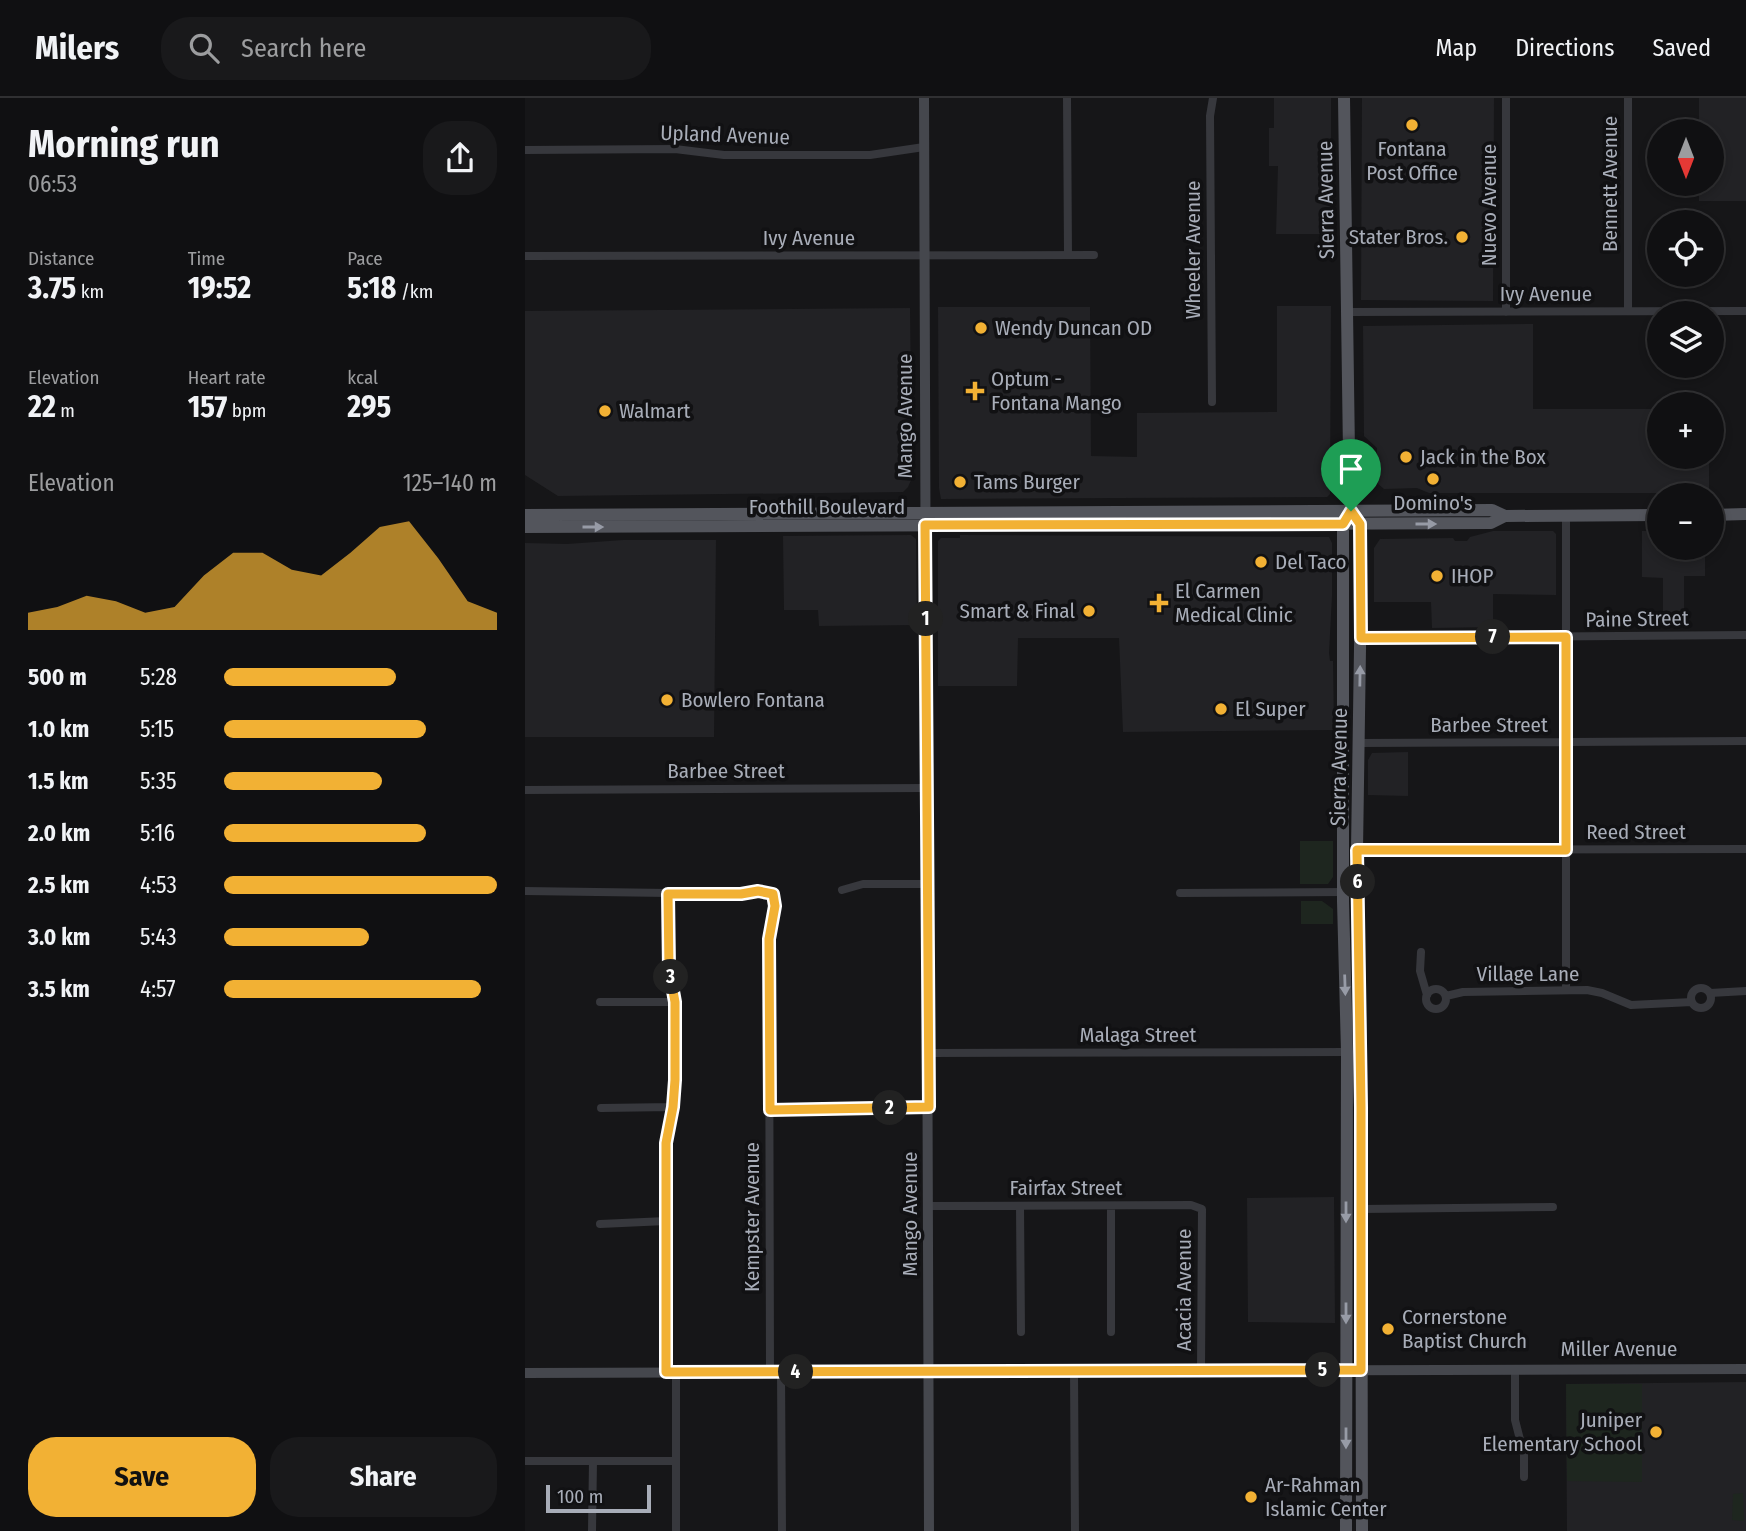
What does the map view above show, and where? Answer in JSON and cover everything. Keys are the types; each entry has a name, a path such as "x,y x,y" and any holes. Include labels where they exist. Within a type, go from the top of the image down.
{"main road":[{"name":"Sierra Avenue","path":"1344,98 1351,511"},
{"name":"Foothill Boulevard","path":"525,527 736,520 1351,511 1492,510 1506,516 1647,515"},
{"path":"1343,524 1351,511 1360,524"},
{"name":"Foothill Boulevard","path":"525,514 736,520 778,514 925,519 1343,524 1491,523 1506,516"},
{"path":"1724,515 1746,514"},
{"name":"Sierra Avenue","path":"1343,524 1343,892 1347,1052 1346,1531"},
{"name":"Sierra Avenue","path":"1360,524 1357,850 1361,1079 1362,1531"}],"street":[{"name":"Mango Avenue","path":"924,98 929,1531"},
{"path":"1067,98 1068,254"},
{"name":"Wheeler Avenue","path":"1212,402 1210,116 1213,98"},
{"name":"Nuevo Avenue","path":"1506,98 1506,312"},
{"name":"Bennett Avenue","path":"1628,98 1628,311"},
{"name":"Upland Avenue","path":"525,150 675,149 724,155 870,155 924,148"},
{"name":"Ivy Avenue","path":"525,256 1094,255"},
{"name":"Ivy Avenue","path":"1347,312 1746,311"},
{"path":"1566,516 1566,990"},
{"name":"Paine Street","path":"1361,638 1746,635"},
{"name":"Barbee Street","path":"1358,743 1746,741"},
{"name":"Barbee Street","path":"525,790 927,788"},
{"name":"Reed Street","path":"1357,850 1746,849"},
{"path":"842,890 863,884 927,884"},
{"path":"525,891 668,894 669,969 675,1002 673,1107 666,1143 666,1221 676,1461 676,1531"},
{"name":"Kempster Avenue","path":"668,894 741,894 758,891 773,894 775,906 769,939 770,1110 775,1372 782,1531"},
{"path":"1180,893 1358,892"},
{"path":"1420,951 1420,971 1427,1004 1435,1009 1444,1006 1446,996 1443,991 1431,990 1427,995"},
{"path":"1705,988 1710,993 1710,1001 1704,1007 1696,1006 1692,1002 1691,995 1695,989 1705,988"},
{"name":"Village Lane","path":"1446,996 1463,992 1566,990 1602,993 1631,1005 1692,1002"},
{"path":"1710,993 1746,991"},
{"path":"600,1002 675,1002"},
{"name":"Malaga Street","path":"928,1053 1347,1052"},
{"path":"601,1108 673,1107"},
{"path":"770,1110 929,1107"},
{"name":"Fairfax Street","path":"929,1206 1191,1205 1202,1209"},
{"path":"1020,1206 1021,1332"},
{"path":"1111,1206 1111,1332"},
{"path":"1361,1209 1553,1207"},
{"name":"Acacia Avenue","path":"1201,1370 1202,1209"},
{"path":"600,1224 666,1221"},
{"path":"1515,1369 1515,1419 1524,1455 1524,1477"},
{"name":"Miller Avenue","path":"525,1373 1746,1369"},
{"path":"1074,1371 1075,1531"},
{"path":"525,1461 676,1461"},
{"path":"592,1531 593,1461"}],"shaded area":[{"path":"1274,98 1331,98 1331,234 1276,234 1278,166 1269,166 1269,128 1274,128"},
{"path":"1362,98 1494,98 1493,301 1361,300"},
{"path":"1699,98 1746,98 1746,201 1699,201 1699,196 1724,196 1724,119 1699,119"},
{"path":"1277,306 1331,306 1330,494 1327,497 941,499 938,307 1090,307 1091,456 1137,457 1137,413 1277,412"},
{"path":"910,308 912,478 903,492 558,496 525,475 525,311"},
{"path":"1533,324 1533,409 1647,409 1647,469 1709,469 1709,483 1647,483 1647,493 1429,493 1417,488 1384,489 1376,482 1377,448 1364,436 1363,326"},
{"path":"1493,531 1553,531 1556,534 1556,595 1493,594 1493,627 1432,628 1431,602 1374,602 1374,548 1380,539 1453,538 1455,541 1467,541 1470,537"},
{"path":"1642,531 1647,531 1647,560 1705,560 1705,576 1684,576 1684,626 1663,626 1663,578 1642,577"},
{"path":"911,535 916,539 917,625 819,626 818,610 784,610 783,536"},
{"path":"960,535 1329,537 1332,543 1332,596 1329,653 1330,661 1333,661 1334,730 1123,732 1119,638 1018,638 1017,686 938,686 938,541 941,538 960,538"},
{"path":"623,540 716,540 714,737 525,737 525,543 567,544"},
{"path":"1408,752 1408,796 1368,795 1368,760 1372,753"},
{"path":"1300,841 1333,841 1333,877 1328,884 1300,884"},
{"path":"1301,901 1322,901 1333,909 1333,924 1301,924"},
{"path":"1334,1197 1335,1323 1248,1322 1247,1198"},
{"name":"Juniper Elementary School","path":"1746,1382 1746,1531 1567,1531 1566,1384"},
{"path":"1566,1384 1642,1384 1642,1482 1567,1481"},
{"path":"1743,1493 1744,1521 1732,1520 1733,1494"}],"place":[{"name":"Fontana Post Office","path":"1412,125"},
{"name":"Stater Bros.","path":"1462,237"},
{"name":"Wendy Duncan OD","path":"981,328"},
{"name":"Optum - Fontana Mango","path":"975,391"},
{"name":"Walmart","path":"605,411"},
{"name":"Jack in the Box","path":"1406,457"},
{"name":"Domino's","path":"1433,479"},
{"name":"Tams Burger","path":"960,482"},
{"name":"Del Taco","path":"1261,562"},
{"name":"IHOP","path":"1437,576"},
{"name":"El Carmen Medical Clinic","path":"1159,603"},
{"name":"Smart & Final","path":"1089,611"},
{"name":"Bowlero Fontana","path":"667,700"},
{"name":"El Super","path":"1221,709"},
{"name":"Cornerstone Baptist Church","path":"1388,1329"},
{"name":"Juniper Elementary School","path":"1656,1432"},
{"name":"Ar-Rahman Islamic Center","path":"1251,1497"}],"route":[{"path":"1351,511 1360,524 1361,638 1566,637 1566,850 1357,850 1361,1014 1361,1370 666,1372 666,1143 675,1080 675,1002 668,955 668,894 741,894 758,891 773,894 775,906 769,939 770,1110 929,1107 925,525 1343,524 1351,511"}]}
